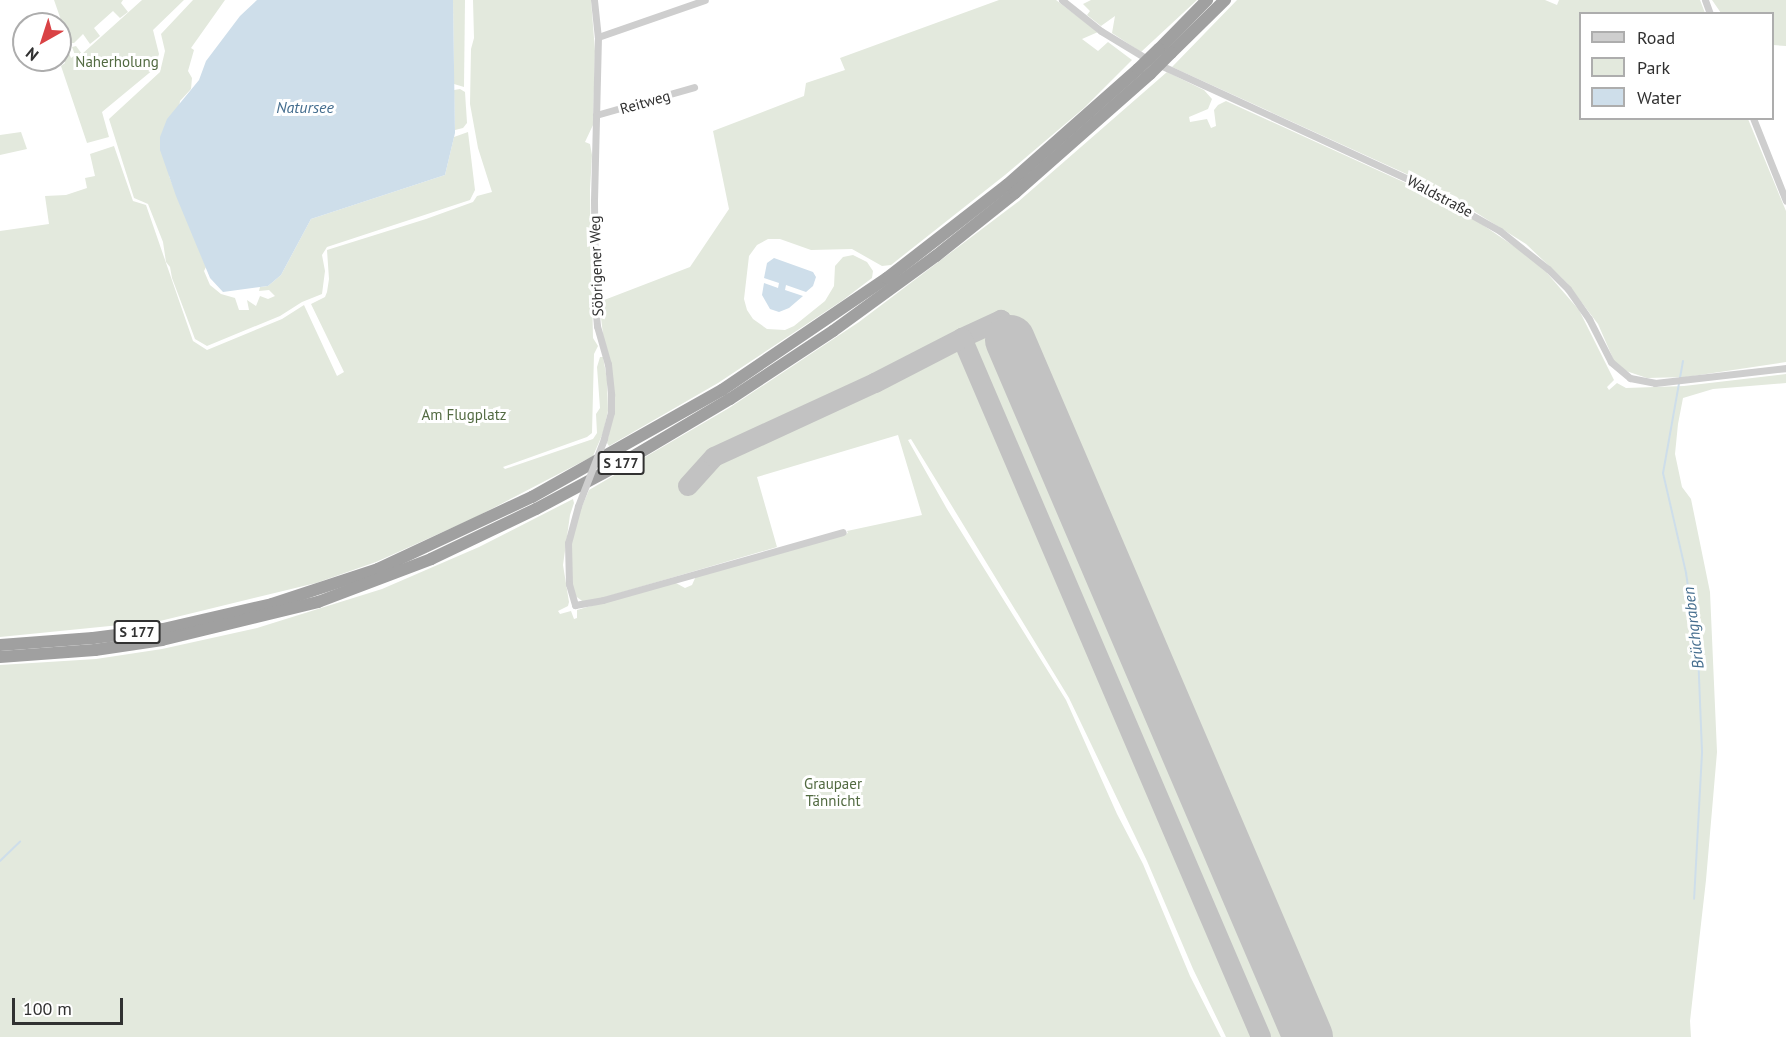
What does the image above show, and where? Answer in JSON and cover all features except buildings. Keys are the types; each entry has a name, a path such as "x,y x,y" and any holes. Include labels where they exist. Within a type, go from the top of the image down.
{"highway":[{"name":"S 177","path":"1165,51 1207,0"},
{"name":"S 177","path":"0,657 95,650 162,640 318,602 431,560 617,466 730,399 832,331 936,256 1015,193 1165,51 1225,0"},
{"name":"S 177","path":"0,645 93,638 163,628 272,604 378,569 532,497 722,390 877,285 1007,185 1144,71"}],"street":[{"name":"Söbrigener Weg","path":"594,0 598,37 595,303 597,326 608,364 611,412 604,439 578,506 568,543 569,584 575,605 603,600 843,532"},
{"path":"598,37 705,0"},
{"name":"Waldstraße","path":"1062,0 1101,31 1139,54 1410,180 1492,225 1533,256 1568,289 1589,319 1611,362 1623,374 1646,383 1786,368"},
{"name":"Reitweg","path":"596,115 694,87"},
{"path":"1754,120 1786,201"}],"green space":[{"path":"54,0 123,0 121,3 128,12 120,18 113,11 94,28 100,36 90,44 83,34 72,43 72,12 58,12"},
{"name":"Naherholung","path":"142,0 184,0 153,30 159,54 154,69 102,112 109,137 87,143 63,72 72,72 72,57 75,55 72,47 76,46 82,54"},
{"path":"193,0 225,0 191,48 194,50 188,71 192,78 191,89 180,101 169,176 206,267 204,271 210,285 221,294 235,298 239,310 249,310 247,300 256,306 260,296 268,299 275,296 269,290 259,291 260,287 268,286 281,275 311,219 445,175 454,137 468,132 475,190 470,200 327,247 322,255 325,271 322,294 302,302 280,316 207,346 195,339 170,267 166,262 163,242 148,204 134,198 109,119 160,72 165,51 161,34"},
{"path":"453,0 465,0 464,87 454,84"},
{"name":"Am Flugplatz","path":"473,0 591,0 595,51 593,125 585,142 590,144 592,155 591,285 588,287 592,293 593,338 598,346 594,354 592,433 587,437 503,467 505,469 593,439 597,433 596,414 600,408 597,367 600,357 603,357 607,379 608,411 603,433 593,456 476,517 376,562 316,583 160,621 0,637 0,231 49,224 45,196 66,195 87,188 85,178 95,176 90,154 114,146 133,201 146,205 193,341 207,350 282,319 304,305 337,376 344,372 311,304 325,297 327,292 329,279 327,250 426,219 473,202 477,196 492,192 478,148 470,104 471,49 474,38"},
{"path":"999,0 1056,0 1098,32 1082,39 1098,51 1108,42 1132,60 1084,108 1005,175 891,265 882,266 852,249 811,250 780,239 768,239 757,245 749,256 744,299 753,319 767,329 785,330 794,326 825,301 834,286 835,266 843,257 853,255 867,262 873,271 872,278 843,300 718,383 609,446 607,443 613,414 599,302 690,267 729,209 713,131 804,96 806,83 845,70 840,58"},
{"path":"1091,0 1197,0 1141,52 1112,33 1115,16 1101,26 1087,15 1090,11 1083,4"},
{"path":"1237,0 1545,0 1557,5 1559,0 1700,0 1705,12 1579,12 1579,120 1748,120 1786,211 1786,362 1686,377 1647,378 1623,370 1615,363 1598,324 1567,283 1526,244 1464,205 1457,197 1172,67"},
{"path":"1712,0 1786,0 1786,46 1774,45 1774,12 1720,12"},
{"name":"Graupaer Tännicht","path":"1167,72 1204,90 1212,99 1208,109 1189,117 1190,122 1207,119 1211,128 1216,126 1214,110 1226,101 1410,185 1474,219 1524,253 1547,273 1579,310 1614,380 1607,387 1609,390 1617,383 1626,388 1684,386 1786,374 1786,383 1713,389 1683,398 1678,424 1675,454 1682,487 1691,499 1710,592 1717,752 1706,880 1690,1021 1691,1037 1226,1037 1193,969 1147,861 1069,698 911,439 908,440 947,509 1066,700 1117,814 1143,864 1190,976 1221,1037 0,1037 0,665 96,659 162,649 257,628 382,589 479,547 573,499 563,565 569,602 568,606 558,611 560,614 571,611 574,619 577,618 577,610 674,582 685,588 692,585 696,576 848,533 847,531 922,515 898,435 757,477 777,547 585,603 574,595 571,582 570,545 578,516 589,490 729,408 859,322 1019,201"},
{"path":"460,89 465,92 467,123 463,128 455,130 454,90"},
{"path":"21,132 27,149 0,155 0,135"}],"water":[{"name":"Natursee","path":"257,0 453,0 455,133 445,175 311,219 281,275 268,286 223,292 210,278 176,196 160,150 160,137 167,119 199,80 206,61 240,16"},
{"path":"774,258 813,272 816,277 813,286 806,292 786,285 785,290 803,296 789,308 779,312 770,309 762,295 764,283 778,288 779,283 764,278 767,263"}],"waterway":[{"name":"Brüchgraben","path":"1683,361 1663,473 1686,573 1698,652 1702,753 1694,899"},
{"path":"0,861 20,842"}],"taxiway":[{"path":"1010,340 1001,320 962,338 1261,1037"},
{"path":"688,486 714,457 875,383 962,338"}],"runway":[{"path":"1010,340 1308,1037"}]}
